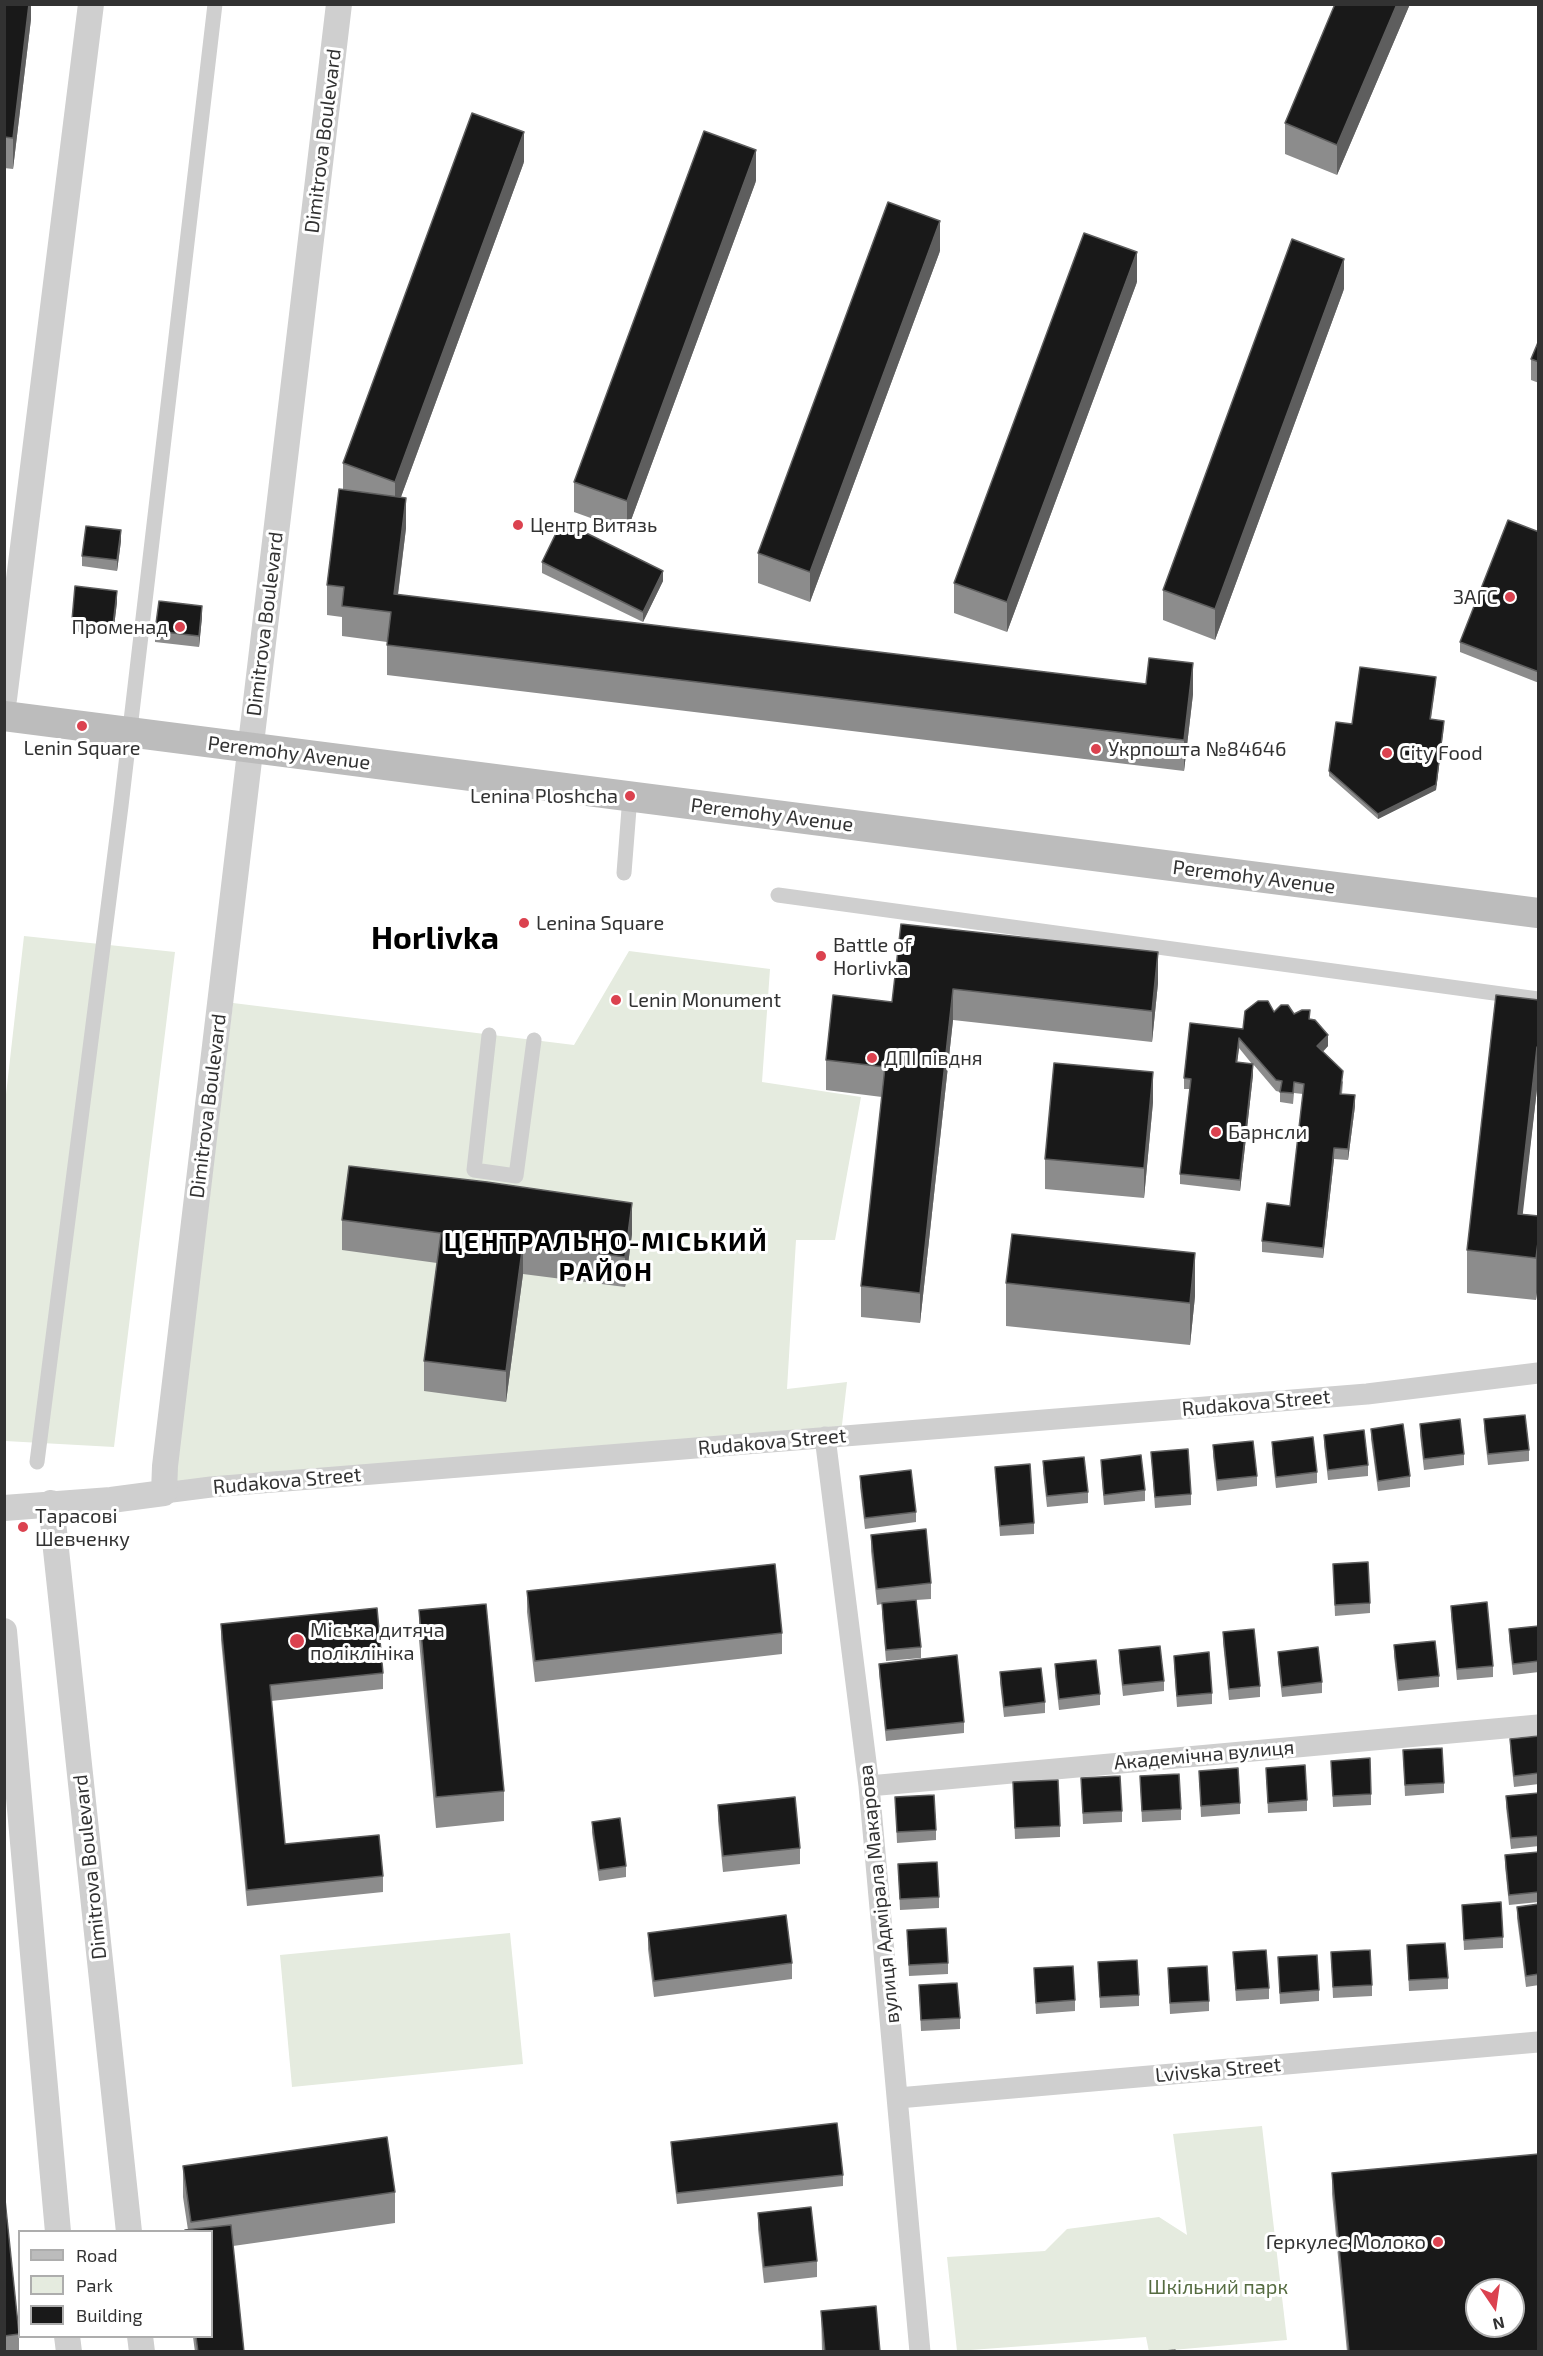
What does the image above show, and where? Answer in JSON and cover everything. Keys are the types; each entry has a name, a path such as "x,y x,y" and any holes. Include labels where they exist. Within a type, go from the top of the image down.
{"main road":[{"name":"Peremohy Avenue","path":"4,716 1539,913"}],"street":[{"path":"4,699 91,4"},
{"path":"37,1462 129,732 215,4"},
{"name":"Dimitrova Boulevard","path":"164,1493 166,1454 339,4"},
{"path":"624,873 630,796"},
{"path":"778,895 1539,999"},
{"path":"489,1035 474,1170 492,1180 516,1176 534,1040"},
{"name":"Rudakova Street","path":"4,1508 111,1500 211,1487 1367,1394 1539,1373"},
{"name":"вулиця Адмірала Макарова","path":"825,1437 869,1786 920,2352"},
{"name":"Dimitrova Boulevard","path":"51,1503 129,2230"},
{"path":"4,1631 58,2230"},
{"name":"Академічна вулиця","path":"869,1786 1539,1725"},
{"name":"Lvivska Street","path":"898,2098 1539,2042"}],"green space":[{"path":"24,936 175,952 114,1447 5,1441 4,1112"},
{"path":"629,951 770,969 762,1082 861,1097 835,1240 796,1240 787,1389 847,1382 840,1442 173,1500 233,1003 574,1045"},
{"path":"510,1933 523,2064 292,2087 280,1955"},
{"name":"Шкільний парк","path":"1262,2126 1287,2340 1149,2352 1146,2337 957,2351 947,2257 1045,2251 1067,2229 1159,2217 1187,2235 1173,2134"}],"building":[{"path":"4,4 29,4 13,138 4,137"},
{"path":"1335,4 1397,4 1337,145 1285,123"},
{"path":"472,113 524,132 395,482 343,463"},
{"path":"704,131 756,150 627,501 574,482"},
{"path":"888,202 940,221 810,572 758,553"},
{"path":"1084,233 1137,252 1007,602 954,583"},
{"path":"1292,239 1344,259 1215,609 1163,590"},
{"path":"1539,340 1539,362 1531,359"},
{"path":"339,489 406,498 394,594 1146,684 1149,658 1193,663 1184,740 387,645 391,612 342,606 344,587 327,585"},
{"name":"ЗАГС","path":"1508,520 1539,532 1539,672 1460,642"},
{"path":"562,521 663,571 643,612 542,562"},
{"path":"86,526 121,530 117,560 82,556"},
{"path":"75,586 117,591 113,625 72,620"},
{"path":"159,601 202,606 199,636 155,631"},
{"name":"City Food","path":"1360,667 1436,677 1430,719 1444,721 1436,785 1378,814 1329,771 1336,722 1352,724"},
{"path":"901,924 1158,952 1152,1011 953,989 920,1293 861,1286 885,1067 826,1060 833,995 892,1002"},
{"path":"1496,995 1539,1000 1539,1047 1537,1047 1518,1214 1539,1216 1536,1258 1467,1250"},
{"name":"Барнсли","path":"1258,1001 1268,1001 1274,1012 1281,1005 1288,1005 1294,1014 1302,1010 1310,1010 1309,1019 1315,1020 1328,1035 1317,1046 1343,1071 1340,1094 1355,1095 1348,1149 1334,1148 1323,1248 1262,1241 1267,1203 1290,1206 1304,1084 1294,1082 1293,1093 1280,1092 1282,1081 1276,1080 1239,1038 1236,1062 1253,1064 1240,1180 1180,1174 1191,1079 1184,1078 1190,1023 1243,1029 1245,1011"},
{"path":"1054,1063 1153,1072 1144,1168 1045,1159"},
{"path":"349,1166 487,1182 632,1203 625,1257 523,1243 506,1371 424,1361 441,1233 342,1220"},
{"path":"1012,1234 1195,1253 1190,1303 1006,1283"},
{"path":"1525,1415 1529,1450 1488,1454 1484,1419"},
{"path":"1460,1419 1464,1454 1424,1459 1420,1424"},
{"path":"1403,1424 1410,1476 1378,1481 1371,1429"},
{"path":"1364,1430 1368,1465 1328,1470 1324,1435"},
{"path":"1313,1437 1317,1472 1276,1477 1272,1442"},
{"path":"1253,1441 1257,1476 1217,1480 1213,1445"},
{"path":"1188,1449 1191,1494 1155,1497 1151,1452"},
{"path":"1141,1455 1145,1490 1104,1495 1101,1460"},
{"path":"1084,1457 1088,1492 1047,1496 1043,1461"},
{"path":"1030,1464 1034,1523 1000,1526 995,1467"},
{"path":"911,1470 916,1512 865,1518 860,1476"},
{"path":"926,1529 931,1583 877,1589 871,1535"},
{"path":"1368,1562 1370,1603 1335,1605 1333,1564"},
{"path":"775,1564 782,1633 535,1661 527,1591"},
{"path":"916,1600 921,1647 886,1650 882,1603"},
{"path":"1487,1602 1493,1666 1457,1669 1451,1606"},
{"path":"486,1604 504,1791 436,1797 419,1610"},
{"path":"377,1608 383,1673 270,1685 285,1844 379,1835 383,1876 247,1890 221,1624"},
{"path":"1539,1626 1539,1661 1513,1664 1509,1629"},
{"path":"1254,1629 1260,1686 1229,1689 1223,1632"},
{"path":"1435,1641 1439,1676 1398,1680 1394,1645"},
{"path":"1160,1646 1164,1681 1123,1685 1119,1650"},
{"path":"1318,1647 1322,1682 1282,1687 1278,1652"},
{"path":"1209,1652 1212,1693 1177,1696 1174,1656"},
{"path":"957,1655 964,1722 886,1730 879,1664"},
{"path":"1096,1660 1100,1694 1059,1699 1055,1664"},
{"path":"1041,1668 1045,1702 1004,1707 1000,1672"},
{"path":"1539,1736 1539,1773 1514,1776 1510,1739"},
{"path":"1442,1748 1444,1783 1405,1785 1403,1750"},
{"path":"1370,1758 1371,1794 1333,1796 1331,1761"},
{"path":"1305,1765 1307,1800 1268,1803 1266,1768"},
{"path":"1238,1768 1240,1803 1201,1806 1199,1771"},
{"path":"1179,1774 1181,1809 1142,1811 1140,1776"},
{"path":"1120,1776 1122,1811 1083,1813 1081,1778"},
{"path":"1058,1780 1060,1826 1015,1828 1013,1782"},
{"path":"1539,1793 1539,1836 1511,1838 1506,1796"},
{"path":"934,1795 936,1830 897,1832 895,1797"},
{"path":"795,1797 800,1848 723,1856 718,1805"},
{"path":"620,1818 626,1866 599,1870 592,1822"},
{"path":"1539,1852 1539,1892 1509,1895 1505,1855"},
{"path":"937,1862 939,1897 900,1899 898,1864"},
{"path":"1501,1902 1503,1937 1464,1940 1462,1905"},
{"path":"1539,1904 1539,1974 1526,1976 1517,1907"},
{"path":"786,1915 792,1963 654,1981 648,1933"},
{"path":"946,1928 948,1963 909,1965 907,1930"},
{"path":"1445,1943 1448,1978 1409,1980 1407,1945"},
{"path":"1266,1950 1269,1988 1236,1990 1233,1952"},
{"path":"1370,1950 1372,1985 1333,1987 1331,1952"},
{"path":"1317,1955 1319,1990 1280,1993 1278,1957"},
{"path":"1137,1960 1139,1995 1100,1997 1098,1962"},
{"path":"1073,1966 1075,2000 1036,2003 1034,1968"},
{"path":"1207,1966 1209,2001 1170,2003 1168,1968"},
{"path":"957,1983 960,2018 921,2020 919,1985"},
{"path":"837,2123 843,2175 677,2193 671,2142"},
{"path":"387,2137 395,2192 191,2222 183,2166"},
{"name":"Геркулес Молоко","path":"1539,2154 1539,2352 1349,2352 1332,2173"},
{"path":"4,2190 18,2334 4,2336"},
{"path":"811,2207 817,2261 764,2267 758,2213"},
{"path":"231,2225 244,2352 198,2352 196,2338 213,2338 213,2230 185,2230"},
{"path":"876,2306 880,2352 825,2352 821,2311"}],"place":[{"name":"Центр Витязь","path":"518,525"},
{"name":"ЗАГС","path":"1510,597"},
{"name":"Променад","path":"180,627"},
{"name":"Lenin Square","path":"82,726"},
{"name":"Укрпошта №84646","path":"1096,749"},
{"name":"City Food","path":"1387,753"},
{"name":"Lenina Ploshcha","path":"630,796"},
{"name":"Lenina Square","path":"524,923"},
{"name":"Battle of Horlivka","path":"821,956"},
{"name":"Lenin Monument","path":"616,1000"},
{"name":"ДПІ півдня","path":"872,1058"},
{"name":"Барнсли","path":"1216,1132"},
{"name":"Тарасові Шевченку","path":"23,1527"},
{"name":"Міська дитяча поліклініка","path":"297,1641"},
{"name":"Геркулес Молоко","path":"1438,2242"}],"district":[{"name":"Horlivka","path":"435,938"},
{"name":"ЦЕНТРАЛЬНО-МІСЬКИЙ РАЙОН","path":"606,1257"}]}
